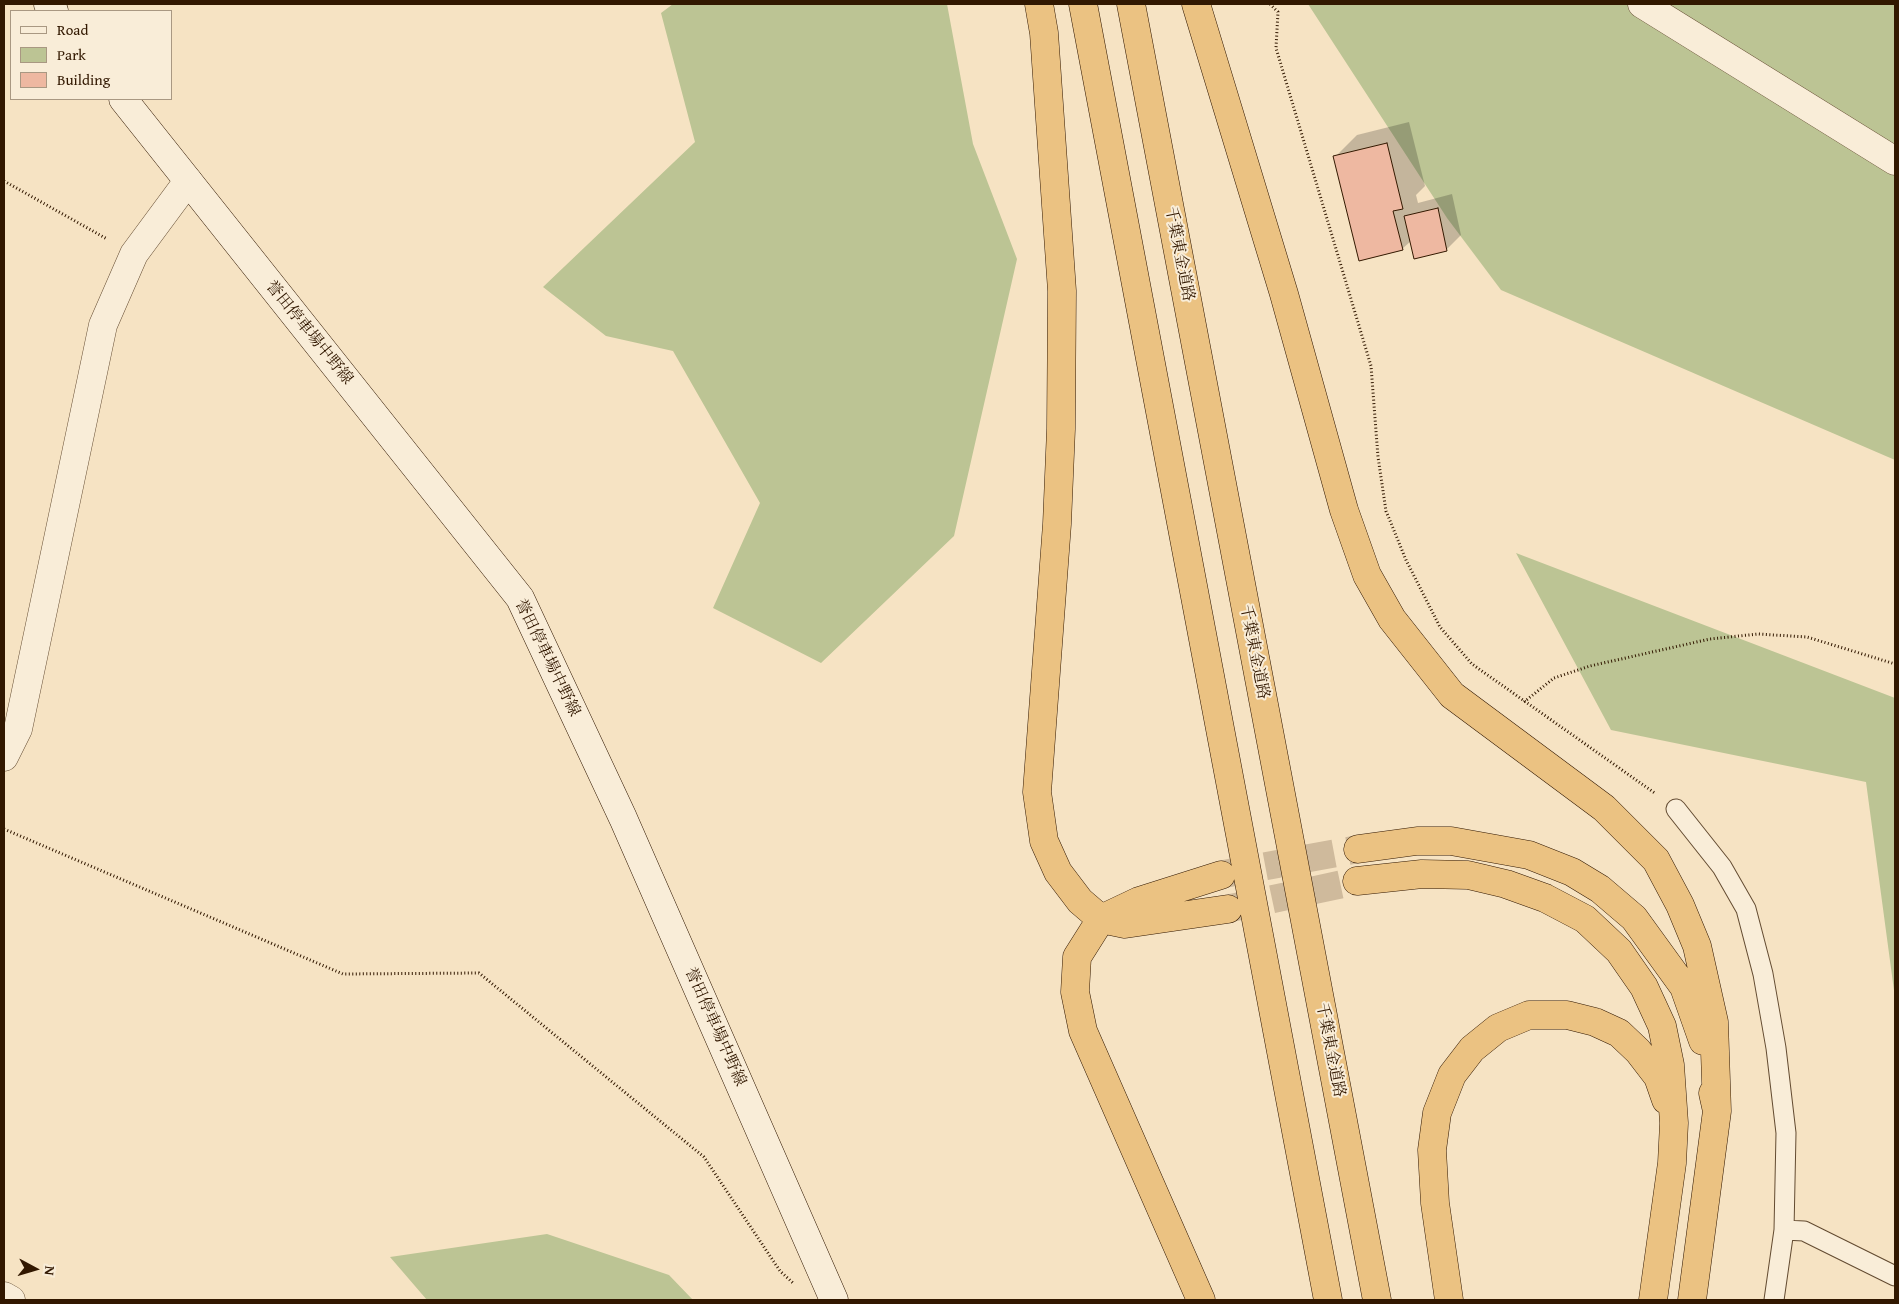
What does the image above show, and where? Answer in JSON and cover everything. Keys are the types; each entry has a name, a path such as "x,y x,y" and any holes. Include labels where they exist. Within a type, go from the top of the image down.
{"highway":[{"path":"1040,4 1044,33 1062,291 1058,515 1037,792 1044,841 1058,872 1080,901 1101,919 1125,924 1228,909"},
{"path":"1083,4 1328,1300"},
{"name":"千葉東金道路","path":"1131,4 1377,1300"},
{"path":"1196,4 1284,294 1344,510 1367,575 1392,619 1452,695 1604,808 1656,860 1680,905 1697,946 1714,1022 1717,1111 1692,1300"},
{"path":"1358,849 1417,841 1486,846 1529,855 1572,872 1600,889 1634,918 1684,987 1701,1033 1717,1111"},
{"path":"1357,881 1422,874 1468,876 1506,884 1545,898 1586,919 1619,951 1644,987 1662,1026 1670,1065 1674,1123 1672,1163 1653,1300"},
{"path":"1201,1300 1083,1031 1075,992 1077,957 1101,919 1139,901 1221,875"},
{"path":"1449,1300 1435,1203 1432,1150 1440,1106 1452,1075 1472,1049 1498,1028 1529,1015 1567,1015 1595,1022 1619,1033 1638,1051 1658,1077 1674,1123"}],"main road":[{"path":"1642,4 1895,161"},
{"name":"誉田停車場中野線","path":"124,100 520,598 623,818 834,1300"},
{"path":"4,757 18,729 102,325 134,254 188,181"},
{"path":"4,1296 11,1300"}],"lane":[{"path":"1676,809 1722,867 1746,909 1764,974 1776,1048 1786,1133 1784,1230 1774,1300"},
{"path":"1784,1230 1804,1231 1895,1276"}],"path":[{"path":"1270,4 1278,12 1276,48 1372,366 1378,458 1386,511 1406,560 1440,627 1472,664 1676,809"},
{"path":"4,182 134,254"},
{"path":"1524,702 1554,678 1590,666 1710,638 1758,634 1807,637 1895,664"},
{"path":"4,829 343,974 479,973 704,1157 780,1271 799,1288"}],"green space":[{"path":"673,4 947,4 973,144 1017,259 954,536 821,663 713,608 760,503 673,351 606,336 543,287 695,142 661,13"},
{"path":"1308,4 1895,4 1895,460 1501,290 1447,218"},
{"path":"1516,553 1895,698 1895,998 1866,782 1611,730"},
{"path":"547,1234 669,1275 693,1300 427,1300 390,1257"}],"building":[{"path":"1387,143 1403,209 1393,211 1403,250 1359,261 1333,156"},
{"path":"1438,208 1447,251 1414,259 1404,216"}],"tunnel":[{"path":"1224,874 1358,849"},
{"path":"1231,908 1357,881"}]}
